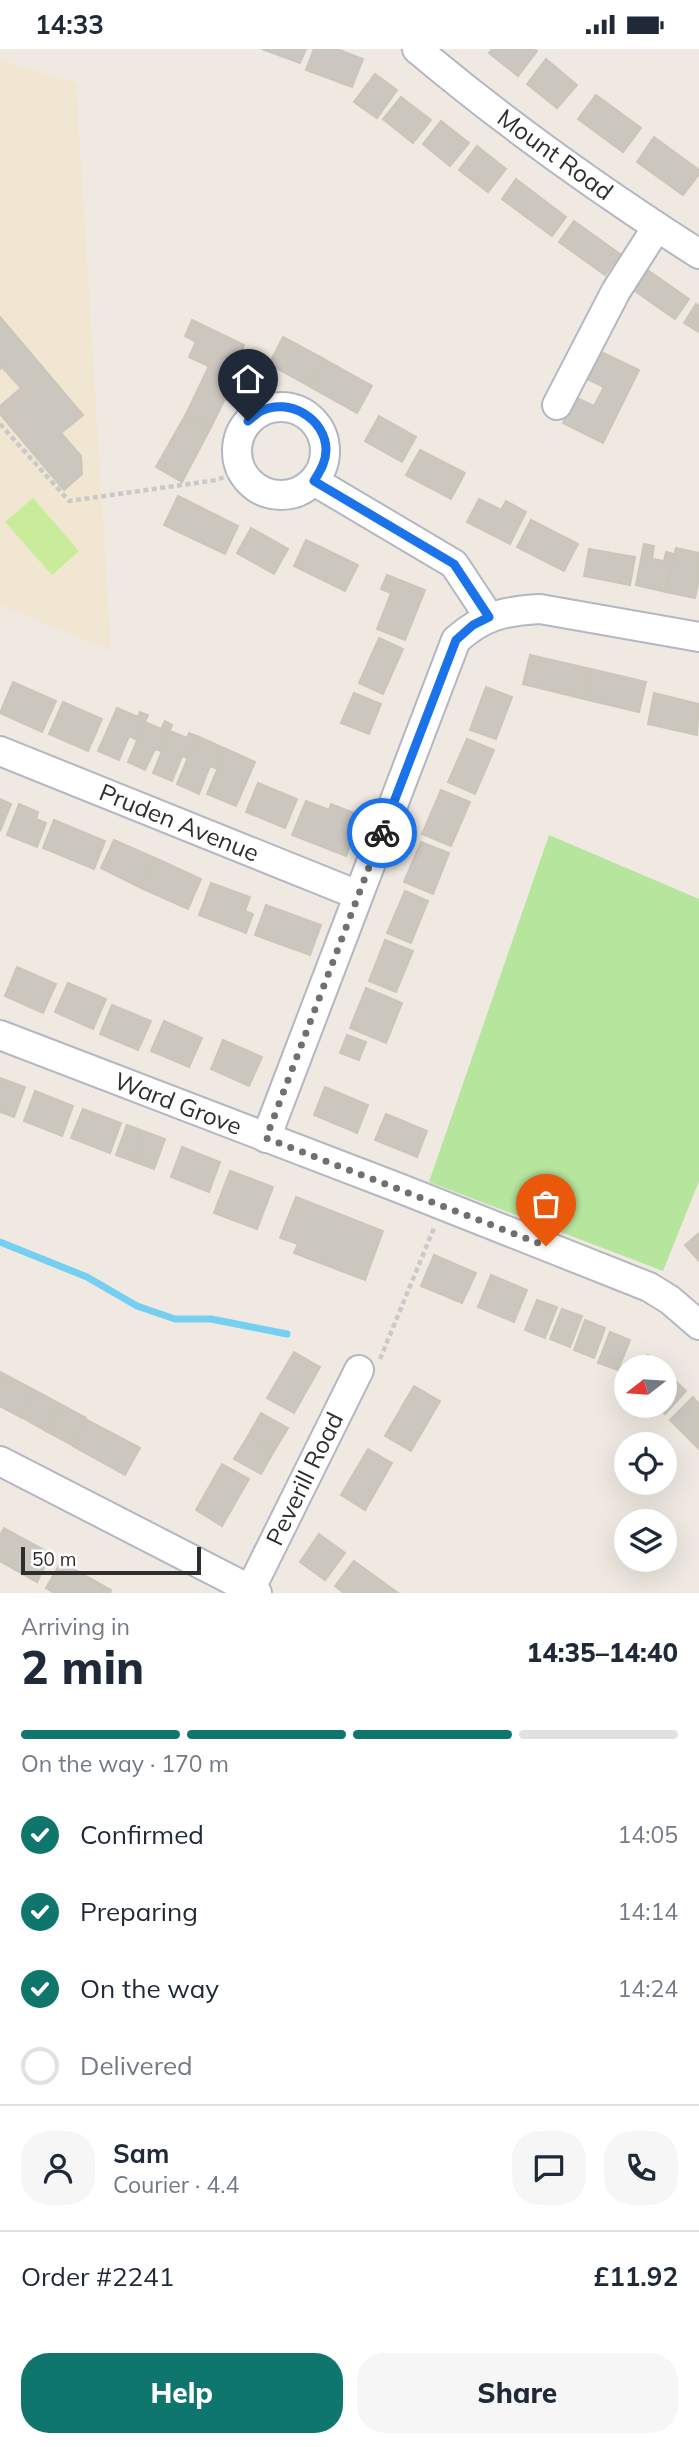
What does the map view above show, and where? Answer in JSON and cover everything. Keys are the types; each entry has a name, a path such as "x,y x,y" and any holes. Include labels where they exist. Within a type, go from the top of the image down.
{"street":[{"name":"Mount Road","path":"417,49 470,94 699,254"},
{"path":"557,405 616,291 657,227"},
{"path":"279,406 296,409 311,418 321,432 326,449 323,466 314,481 300,492 283,496 266,493 251,484 240,470 236,453 239,436 248,421 262,410 279,406"},
{"path":"314,481 454,564 489,617"},
{"path":"266,1138 456,640 473,625 489,617 519,610 540,609 699,637"},
{"name":"Pruden Avenue","path":"0,751 358,895"},
{"name":"Ward Grove","path":"0,1035 649,1287 699,1324"},
{"name":"Peverill Road","path":"254,1591 368,1367"},
{"path":"0,1461 254,1591"}],"path":[{"path":"0,424 69,501 217,479 240,470"},
{"path":"368,1367 443,1205"}],"shaded area":[{"path":"0,60 76,83 111,651 0,605"}],"green space":[{"path":"33,498 79,551 52,575 5,522"},
{"path":"549,835 699,899 699,1181 663,1271 429,1182"}],"building":[{"path":"262,49 306,49 300,63"},
{"path":"314,49 337,49 363,59 352,87 306,70"},
{"path":"492,49 537,51 518,76 489,53"},
{"path":"546,59 577,85 557,108 527,84"},
{"path":"375,74 397,90 377,118 354,102"},
{"path":"596,95 641,128 623,152 578,119"},
{"path":"401,97 431,120 413,143 383,119"},
{"path":"441,121 469,143 450,166 423,144"},
{"path":"654,137 699,170 699,174 683,195 637,162"},
{"path":"477,146 506,169 488,192 459,170"},
{"path":"516,179 566,217 552,236 502,199"},
{"path":"574,221 620,254 605,275 559,242"},
{"path":"639,264 689,299 675,319 625,284"},
{"path":"696,304 699,306 699,332 684,323"},
{"path":"0,317 83,415 61,433 81,456 82,474 64,490 0,414 0,406 21,388 2,367 0,369"},
{"path":"192,320 244,345 229,376 189,357 196,342 185,336"},
{"path":"283,337 324,359 309,386 269,364"},
{"path":"597,350 639,370 603,443 563,423 575,397 594,406 604,387 583,377"},
{"path":"324,359 372,386 357,413 309,386"},
{"path":"209,366 235,379 211,427 186,414"},
{"path":"186,414 211,427 182,482 156,467"},
{"path":"379,416 416,437 402,462 365,441"},
{"path":"420,450 465,473 451,499 406,475"},
{"path":"178,496 238,526 225,554 164,525"},
{"path":"479,499 501,510 506,501 526,512 510,544 467,522"},
{"path":"531,520 578,544 564,571 517,547"},
{"path":"251,528 288,549 274,574 237,553"},
{"path":"306,540 358,565 345,591 294,566"},
{"path":"644,544 654,546 652,559 664,561 666,552 674,554 666,592 636,585"},
{"path":"676,548 699,553 699,579 695,598 666,592"},
{"path":"589,549 635,557 630,585 584,576"},
{"path":"387,575 425,590 405,640 377,629 391,593 381,589"},
{"path":"379,638 403,649 383,694 359,683"},
{"path":"530,655 591,669 584,699 523,684"},
{"path":"591,669 646,682 639,712 584,699"},
{"path":"13,682 56,701 42,732 0,713"},
{"path":"486,687 512,697 496,739 470,730"},
{"path":"354,693 381,704 369,734 341,723"},
{"path":"654,693 699,704 697,735 648,724"},
{"path":"63,702 102,719 88,751 49,734"},
{"path":"117,708 138,717 140,712 148,715 137,740 129,736 119,760 98,751"},
{"path":"165,721 172,725 161,751 155,749 145,770 128,762 145,722 161,729"},
{"path":"170,731 187,738 189,733 197,736 188,758 182,756 172,781 153,773"},
{"path":"197,736 226,749 218,769 210,766 199,794 177,784"},
{"path":"467,739 494,750 475,794 448,782"},
{"path":"226,749 255,762 236,806 207,794"},
{"path":"258,783 297,799 285,828 246,812"},
{"path":"441,790 470,802 451,846 422,834"},
{"path":"0,799 11,804 0,831"},
{"path":"306,801 329,810 331,804 362,816 346,856 292,835"},
{"path":"19,804 38,812 36,819 46,823 37,847 7,835"},
{"path":"54,820 105,841 94,869 43,848"},
{"path":"114,840 155,858 141,888 101,868"},
{"path":"421,842 449,853 433,894 404,882"},
{"path":"155,858 201,879 188,909 141,888"},
{"path":"211,883 250,897 245,911 253,914 246,933 199,915"},
{"path":"405,891 428,901 411,943 387,933"},
{"path":"266,905 321,925 310,955 255,935"},
{"path":"385,940 413,951 396,992 369,981"},
{"path":"17,967 56,984 43,1013 5,996"},
{"path":"68,983 106,999 93,1029 55,1012"},
{"path":"366,988 402,1003 386,1043 350,1028"},
{"path":"112,1005 151,1021 138,1050 100,1034"},
{"path":"164,1021 202,1038 189,1067 151,1051"},
{"path":"347,1035 366,1042 359,1060 340,1053"},
{"path":"223,1040 262,1057 249,1086 211,1069"},
{"path":"0,1078 25,1087 14,1117 0,1112"},
{"path":"325,1087 368,1105 357,1133 314,1115"},
{"path":"35,1091 73,1106 62,1136 24,1121"},
{"path":"83,1109 121,1123 110,1153 71,1138"},
{"path":"386,1114 427,1131 417,1157 375,1140"},
{"path":"127,1125 146,1132 135,1162 116,1155"},
{"path":"146,1132 165,1139 154,1169 135,1162"},
{"path":"182,1147 220,1162 209,1192 171,1177"},
{"path":"230,1171 273,1187 257,1229 214,1213"},
{"path":"296,1197 383,1231 365,1280 294,1253 298,1244 280,1238"},
{"path":"699,1233 699,1261 685,1245"},
{"path":"434,1255 476,1273 462,1303 421,1286"},
{"path":"491,1275 527,1290 514,1322 478,1307"},
{"path":"537,1300 557,1307 545,1338 525,1330"},
{"path":"562,1309 582,1316 570,1347 550,1339"},
{"path":"585,1320 605,1328 594,1358 574,1350"},
{"path":"610,1332 630,1340 624,1355 614,1355 614,1369 598,1363"},
{"path":"294,1352 320,1367 294,1413 267,1398"},
{"path":"0,1372 36,1391 22,1418 0,1406"},
{"path":"677,1382 686,1391 677,1401"},
{"path":"414,1386 440,1401 411,1451 385,1436"},
{"path":"34,1390 60,1404 46,1431 20,1416"},
{"path":"693,1397 699,1404 699,1449 670,1420 677,1418 677,1413"},
{"path":"60,1404 86,1418 72,1445 46,1431"},
{"path":"261,1413 288,1428 274,1451 248,1436"},
{"path":"87,1420 140,1448 125,1475 73,1446"},
{"path":"248,1436 274,1451 261,1474 234,1459"},
{"path":"368,1449 392,1463 365,1510 341,1495"},
{"path":"222,1464 249,1479 222,1526 196,1510"},
{"path":"4,1528 51,1554 37,1582 0,1561 0,1535"},
{"path":"319,1534 345,1553 325,1580 300,1562"},
{"path":"354,1561 398,1593 344,1593 335,1586"},
{"path":"61,1562 111,1590 110,1593 54,1593 46,1588"}],"waterway":[{"path":"0,1242 87,1277 137,1306 175,1319 211,1319 287,1334"}],"way so far":[{"path":"382,833 266,1138 546,1246"}],"route":[{"path":"248,421 262,410 279,406 296,409 311,418 321,432 326,449 323,466 314,481 454,564 489,617 473,625 456,640 382,833"}]}
